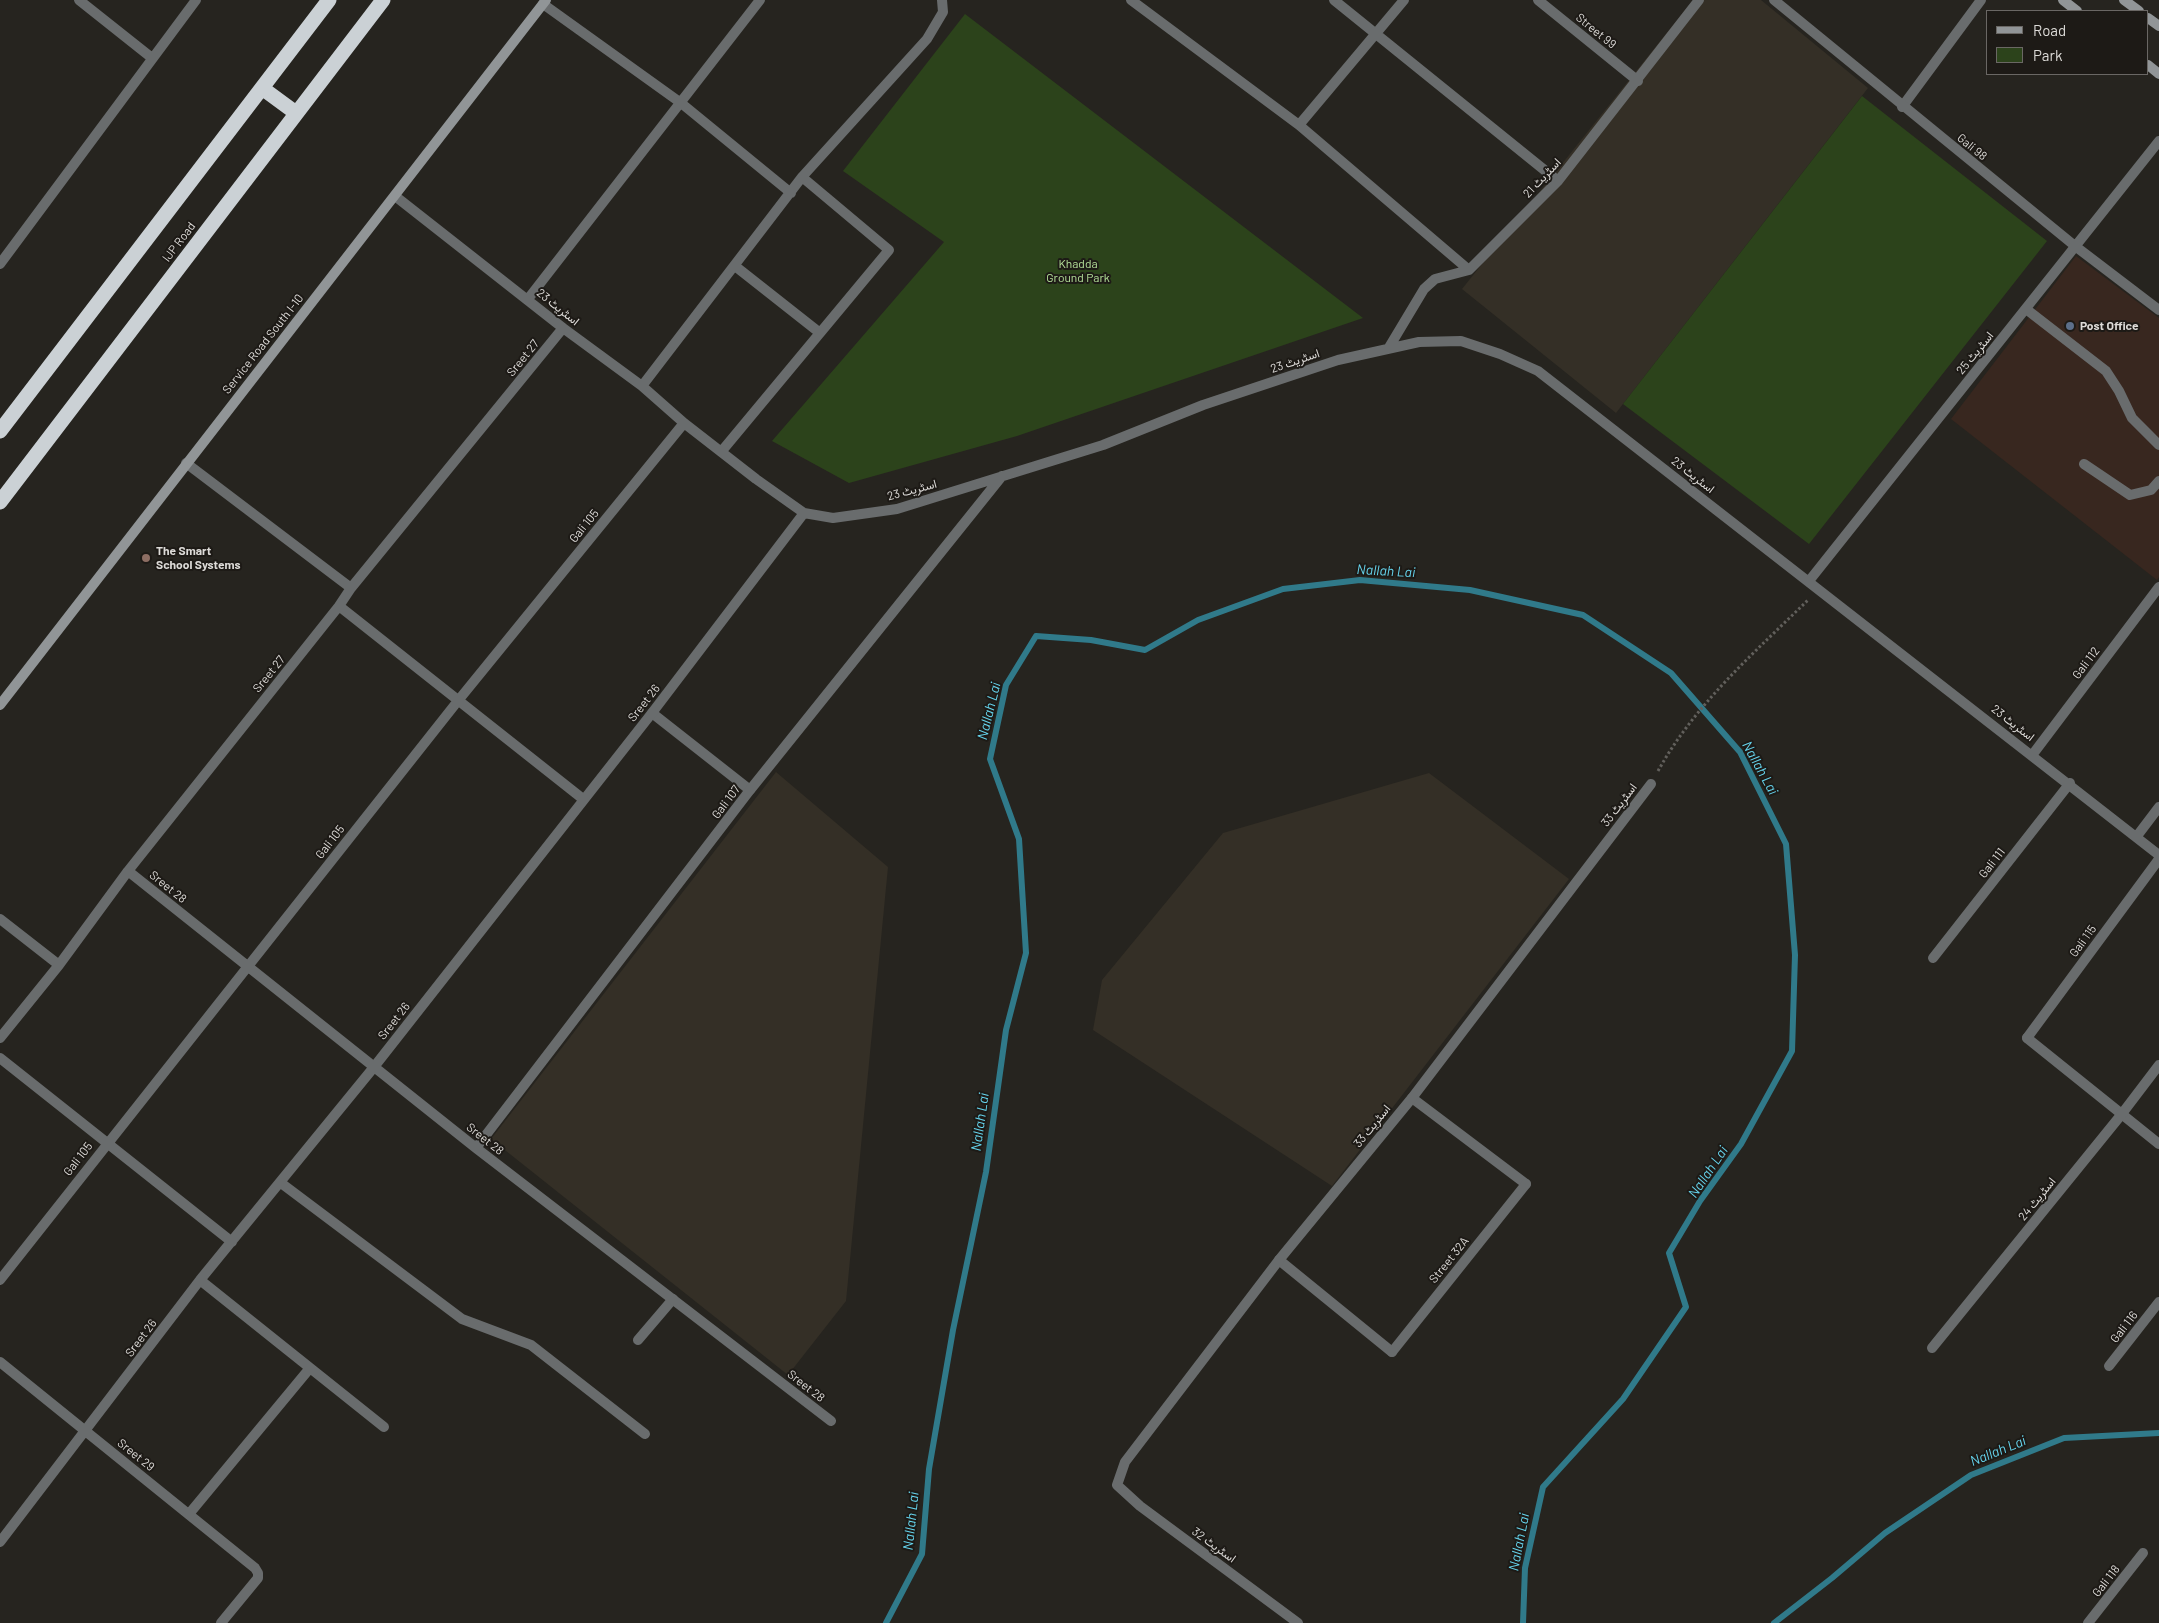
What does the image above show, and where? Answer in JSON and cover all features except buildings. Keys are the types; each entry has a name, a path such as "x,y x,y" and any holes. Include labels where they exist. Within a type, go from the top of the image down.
{"highway":[{"path":"0,431 329,0"},
{"name":"IJP Road","path":"0,502 383,0"},
{"path":"262,88 296,113"}],"main road":[{"path":"2062,0 2076,10"},
{"path":"2124,0 2138,10"},
{"name":"Service Road South I-10","path":"0,705 186,462 545,2"},
{"path":"2149,66 2159,74"}],"street":[{"path":"79,0 152,58"},
{"path":"0,264 196,0"},
{"path":"528,299 760,0"},
{"path":"642,386 802,178 927,39 943,12 942,0"},
{"path":"1131,0 1298,125 1469,270"},
{"path":"1334,0 1377,32 1558,182"},
{"path":"1298,125 1404,0"},
{"name":"Street 99","path":"1538,0 1638,81"},
{"name":"اسٹریٹ 21","path":"1388,349 1424,289 1435,279 1469,270 1558,182 1638,81 1698,0"},
{"name":"Gali 98","path":"1774,0 1902,107 2075,246 2159,310"},
{"path":"1902,107 1981,0"},
{"path":"545,2 681,103 792,193"},
{"name":"اسٹریٹ 25","path":"1808,581 2159,141"},
{"path":"721,452 889,250 802,178"},
{"name":"اسٹریٹ 23","path":"395,196 528,299 562,328 642,386 721,452 804,513 833,518 897,508 1103,445 1203,405 1338,360 1419,342 1461,341 1500,354 1538,370 2033,754 2137,836 2159,857"},
{"path":"735,266 820,333"},
{"path":"2026,309 2106,371 2119,391 2132,418 2159,444"},
{"name":"Sreet 27","path":"0,1038 59,965 128,871 339,606 351,588 562,328"},
{"name":"Gali 105","path":"0,1280 457,702 684,423"},
{"path":"186,462 351,588"},
{"path":"2084,464 2130,495 2151,490 2159,481"},
{"name":"Gali 107","path":"476,1148 750,790 1002,476"},
{"name":"Sreet 26","path":"0,1542 200,1280 374,1066 652,713 804,513"},
{"name":"Gali 112","path":"2033,754 2155,600 2159,587"},
{"path":"339,606 457,702 583,800"},
{"path":"652,713 750,790"},
{"name":"اسٹریٹ 33","path":"1118,1485 1125,1462 1279,1260 1412,1098 1650,784"},
{"name":"Gali 111","path":"1933,958 2070,784"},
{"path":"2137,836 2159,807"},
{"name":"Gali 115","path":"2121,1115 2027,1038 2159,857"},
{"name":"Sreet 28","path":"128,871 476,1148 831,1421"},
{"path":"0,919 59,965"},
{"path":"0,1058 108,1141 232,1242"},
{"name":"اسٹریٹ 24","path":"1932,1348 2121,1115 2159,1065"},
{"name":"Street 32A","path":"1279,1260 1392,1352 1526,1184 1412,1098"},
{"path":"2121,1115 2159,1144"},
{"path":"281,1182 462,1319 531,1345 644,1434"},
{"path":"200,1280 384,1428"},
{"path":"638,1340 672,1299"},
{"name":"Gali 116","path":"2109,1366 2159,1302"},
{"name":"Sreet 29","path":"0,1362 255,1568 258,1578 221,1623"},
{"path":"189,1514 310,1368"},
{"name":"اسٹریٹ 32","path":"1118,1485 1140,1506 1298,1623"},
{"name":"Gali 118","path":"2088,1623 2143,1554"}],"path":[{"path":"1650,784 1675,740 1727,679 1820,589"}],"shaded area":[{"path":"1693,0 1761,0 1868,88 1616,413 1462,289"},
{"path":"2076,256 2159,318 2159,577 2157,580 1951,419"},
{"path":"776,772 888,867 846,1301 788,1375 491,1139"},
{"path":"1429,773 1569,879 1332,1186 1093,1030 1102,980 1223,833"}],"green space":[{"name":"Khadda Ground Park","path":"965,14 1363,318 1017,436 849,483 772,441 944,242 843,171"},
{"path":"1862,96 2047,241 1809,544 1623,404"}],"waterway":[{"name":"Nallah Lai","path":"886,1623 922,1554 929,1469 953,1330 986,1172 1006,1030 1026,953 1019,839 990,759 1006,685 1036,636 1091,640 1145,650 1198,620 1283,589 1360,580 1470,590 1583,615 1671,673 1740,752 1786,844 1795,955 1792,1051 1741,1144 1700,1201 1669,1253 1686,1307 1623,1399 1543,1487 1525,1568 1523,1623"},
{"name":"Nallah Lai","path":"1774,1623 1832,1578 1885,1533 1971,1475 2064,1438 2159,1433"}],"place":[{"name":"Post Office","path":"2070,326"},
{"name":"The Smart School Systems","path":"146,558"}]}
